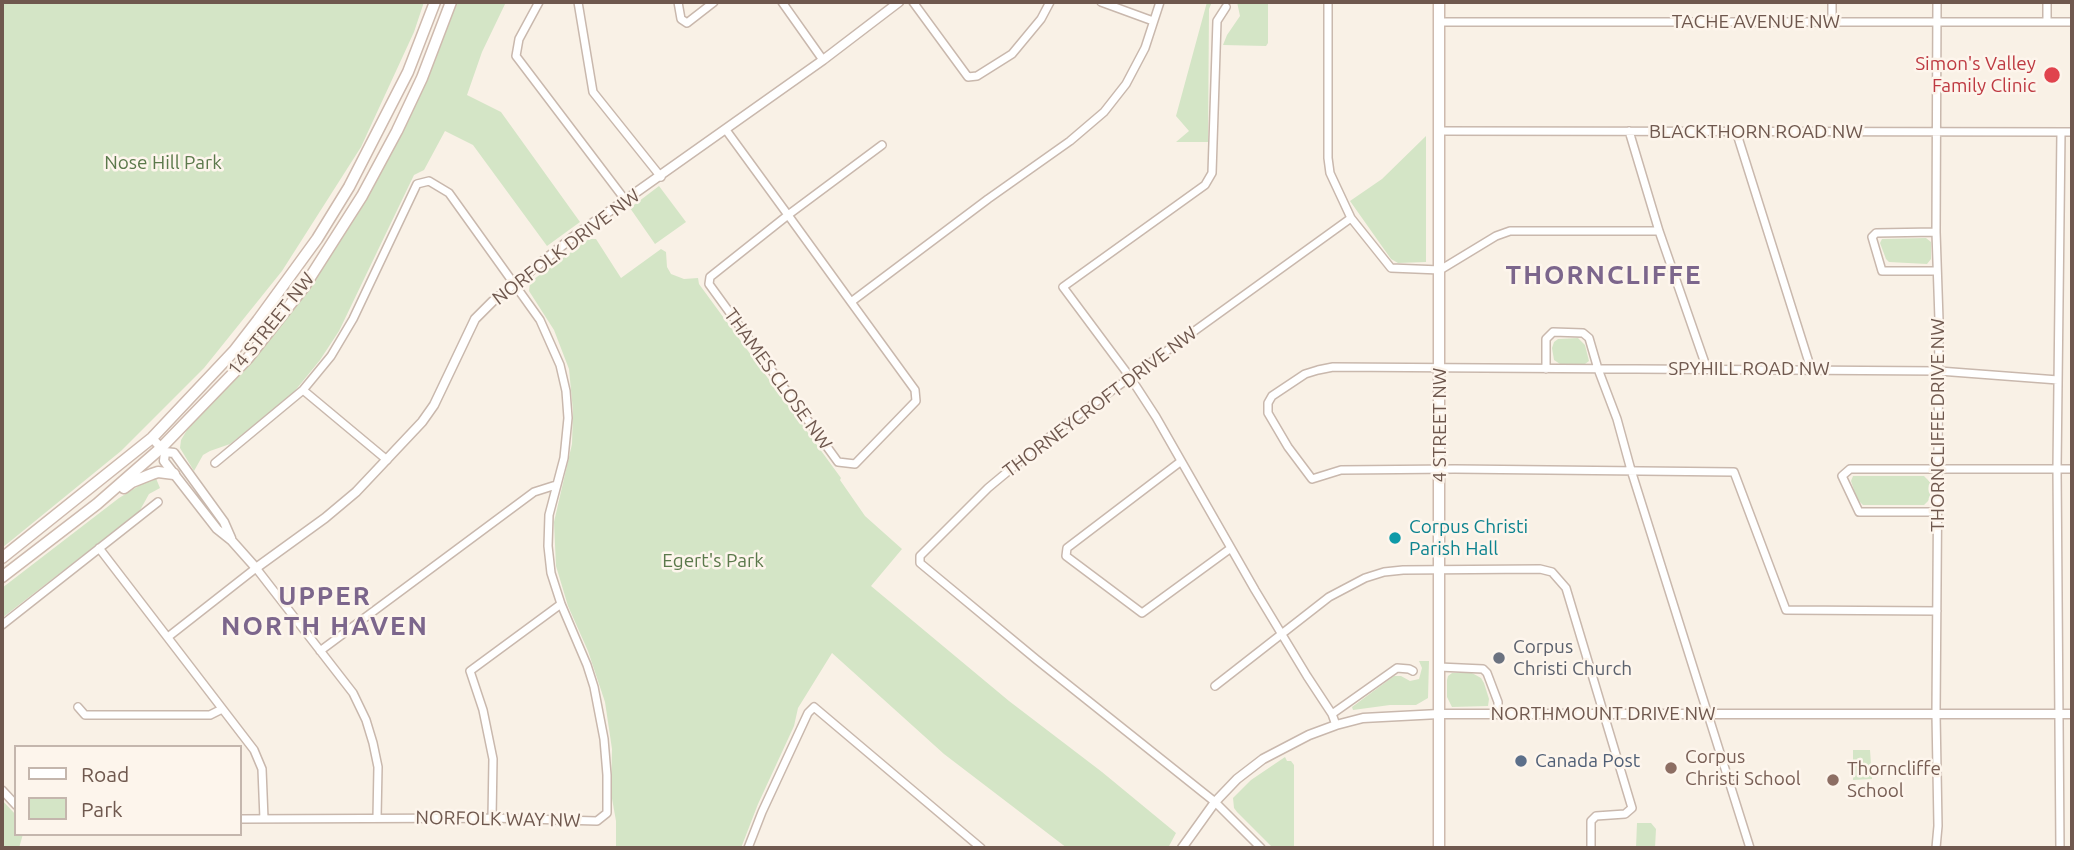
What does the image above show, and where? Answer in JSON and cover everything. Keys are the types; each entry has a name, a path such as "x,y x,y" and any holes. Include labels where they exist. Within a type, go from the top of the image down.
{"main road":[{"name":"14 STREET NW","path":"2,558 152,438 234,351 317,239 349,187 408,72 435,2"},
{"name":"14 STREET NW","path":"2,577 163,450 248,358 304,287 362,196 397,131 422,78 451,2"},
{"name":"4 STREET NW","path":"1439,2 1439,848"},
{"path":"97,504 143,477 158,472 174,474"}],"street":[{"path":"539,2 519,39 516,56 626,201"},
{"path":"578,2 593,92 661,177"},
{"path":"678,2 681,19 687,23 714,2"},
{"path":"782,2 823,60"},
{"name":"NORFOLK DRIVE NW","path":"256,568 326,518 356,492 422,422 434,405 475,319 514,282 573,237 823,60 899,2"},
{"path":"914,2 968,77 977,76 1012,54 1041,19 1050,2"},
{"path":"1101,2 1153,21"},
{"path":"851,302 1070,141 1104,112 1126,84 1145,48 1160,2"},
{"path":"1328,2 1328,158 1332,179 1351,218 1391,268 1440,270 1504,232 1659,231"},
{"path":"1832,2 1832,22"},
{"name":"THORNCLIFFE DRIVE NW","path":"1936,848 1939,371 1936,232 1937,2"},
{"path":"2047,2 2048,21"},
{"path":"1226,7 1217,21 1212,173 1205,185 1063,287 1130,377 1156,417 1336,725"},
{"name":"TACHE AVENUE NW","path":"1440,22 2072,22"},
{"name":"THAMES CLOSE NW","path":"726,130 788,215 915,390 916,401 855,464 838,462 709,284 710,276 788,215"},
{"name":"BLACKTHORN ROAD NW","path":"1440,131 2072,132"},
{"path":"1629,131 1659,231 1707,369"},
{"path":"1736,131 1811,369"},
{"path":"2060,848 2057,469 2061,132"},
{"path":"788,215 882,145"},
{"name":"NORFOLK WAY NW","path":"242,819 492,818 597,821 607,813 607,775 600,714 587,665 551,573 548,546 549,515 564,458 568,418 560,365 540,320 449,193 429,181 417,184 353,319 331,356 303,390"},
{"name":"THORNEYCROFT DRIVE NW","path":"1261,848 1215,802 920,563 920,556 951,523 1017,462 1060,428 1351,218"},
{"path":"1936,232 1876,233 1872,237 1882,271 1937,271"},
{"path":"1546,369 1546,339 1553,332 1583,333 1589,338 1617,419 1750,848"},
{"name":"SPYHILL ROAD NW","path":"1439,469 1341,470 1312,479 1288,447 1267,407 1272,396 1305,374 1333,368 1939,371 2058,380"},
{"path":"215,463 303,390 387,460"},
{"path":"152,438 163,450 174,453 224,522 232,541"},
{"path":"163,450 164,461 174,474 217,529 232,541 256,568 352,694 369,732 378,767 377,818"},
{"path":"1180,462 1066,548 1066,556 1142,613 1231,548"},
{"path":"1439,469 1734,472 1786,610 1937,611"},
{"path":"1937,512 1859,512 1842,476 1850,469 2072,469"},
{"path":"320,651 534,492 556,485"},
{"path":"2,625 158,502"},
{"path":"99,548 254,750 262,769 264,819"},
{"path":"168,636 256,568"},
{"path":"1215,687 1329,597 1365,578 1403,570 1540,569 1552,572 1566,588 1632,808 1625,814 1596,816 1591,821 1591,848"},
{"path":"492,818 493,759 483,710 470,671 561,604"},
{"path":"1439,667 1483,669 1498,702 1498,714"},
{"path":"1332,714 1396,668 1413,671"},
{"path":"78,707 85,715 210,715 222,709"},
{"path":"748,848 808,713 814,707 981,848"},
{"name":"NORTHMOUNT DRIVE NW","path":"1182,848 1215,802 1237,779 1263,759 1296,741 1336,725 1363,718 1439,714 2072,714"},
{"path":"2,790 14,803"}],"green space":[{"name":"Nose Hill Park","path":"2,2 424,2 414,32 361,147 282,271 204,368 121,451 2,548"},
{"path":"457,2 506,2 482,52 467,95 501,112 580,222 547,246 473,145 445,131 424,170 414,175 339,331 320,360 294,392 230,444 203,455 194,471 180,448 181,440 288,314 317,276 353,220 412,113"},
{"path":"1207,2 1212,2 1209,9 1208,142 1176,142 1189,131 1176,116"},
{"path":"1237,2 1268,2 1266,46 1223,45 1240,16"},
{"path":"1426,136 1426,262 1398,263 1391,259 1350,201 1382,179"},
{"path":"659,186 686,222 655,244 630,208"},
{"path":"1926,238 1931,242 1931,259 1927,264 1889,262 1880,243 1882,239"},
{"name":"Egert's Park","path":"589,239 596,239 621,278 661,249 666,252 667,267 671,274 684,279 698,278 699,284 841,478 865,516 902,549 871,586 1009,701 1176,833 1168,848 1067,848 944,754 832,653 798,708 794,726 741,848 616,848 616,821 611,793 612,749 605,702 588,651 568,606 556,566 554,522 572,444 573,411 569,369 554,330 529,291 530,282"},
{"path":"1578,338 1585,345 1589,361 1585,364 1560,364 1554,360 1554,342 1558,339"},
{"path":"155,476 160,488 149,494 139,512 2,618 2,588 119,498"},
{"path":"1853,476 1924,476 1930,482 1930,499 1924,505 1863,505 1857,499 1851,481"},
{"path":"1419,661 1429,661 1428,698 1416,705 1353,710 1352,707 1394,676 1410,681 1419,679 1422,668"},
{"path":"1452,673 1472,673 1481,678 1489,699 1488,706 1452,707 1447,697 1447,680"},
{"path":"1853,750 1870,750 1872,779 1853,780"},
{"path":"1285,757 1294,765 1294,848 1273,848 1237,812 1233,798 1251,780"},
{"path":"2,800 14,813 14,836 22,836 19,848 2,848"},
{"path":"1637,823 1651,823 1656,829 1655,848 1636,848"}],"place":[{"name":"Simon's Valley Family Clinic","path":"2052,75"},
{"name":"Corpus Christi Parish Hall","path":"1395,538"},
{"name":"Corpus Christi Church","path":"1499,658"},
{"name":"Canada Post","path":"1521,761"},
{"name":"Corpus Christi School","path":"1671,768"},
{"name":"Thorncliffe School","path":"1833,780"}],"district":[{"name":"THORNCLIFFE","path":"1604,275"},
{"name":"UPPER NORTH HAVEN","path":"325,611"}]}
